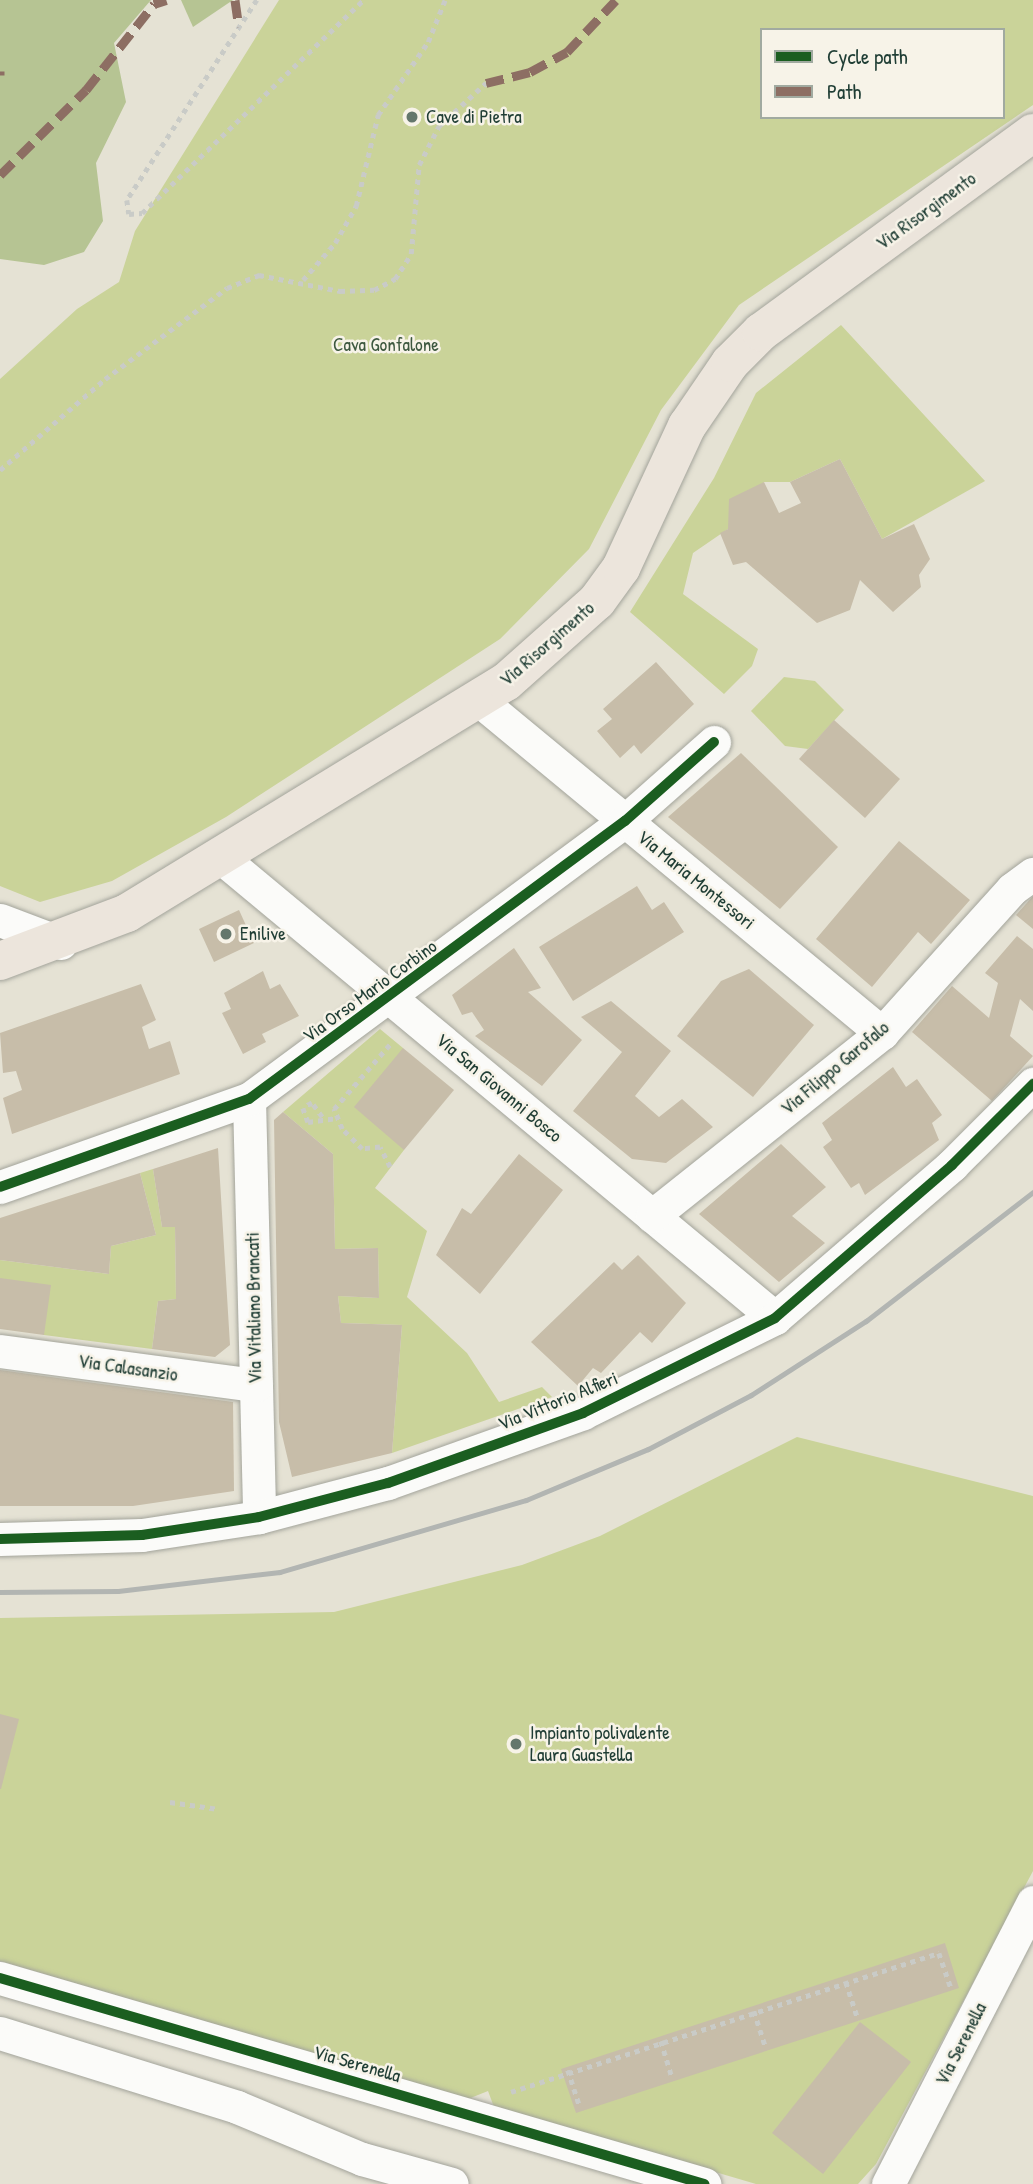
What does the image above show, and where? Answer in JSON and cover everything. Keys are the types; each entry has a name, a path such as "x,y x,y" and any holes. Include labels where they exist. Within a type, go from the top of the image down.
{"main road":[{"name":"Via Risorgimento","path":"0,961 61,943 223,859 479,700 597,601 621,568 687,426 730,363 761,332 1033,133"}],"street":[{"name":"Via Maria Montessori","path":"479,700 882,1032"},
{"name":"Via Orso Mario Corbino","path":"0,1186 249,1099 391,999 625,821 714,742"},
{"name":"Via San Giovanni Bosco","path":"223,859 775,1318"},
{"name":"Via Filippo Garofalo","path":"652,1216 882,1032 1033,874"},
{"path":"0,920 61,943"},
{"name":"Via Vittorio Alfieri","path":"0,1539 142,1535 259,1517 388,1483 583,1413 775,1318 952,1165 1033,1084"},
{"name":"Via Vitaliano Brancati","path":"249,1099 259,1517"},
{"name":"Via Calasanzio","path":"0,1351 256,1385"},
{"name":"Via Serenella","path":"888,2184 1033,1902"},
{"name":"Via Serenella","path":"0,1978 705,2184"},
{"path":"0,2033 237,2107 362,2160 452,2184"}],"path":[{"path":"257,0 127,200 129,214 142,213 363,0"},
{"path":"303,280 335,243 356,206 378,116 428,43 445,0"},
{"path":"0,470 105,379 228,288 259,275 303,280 340,292 374,290 395,279 411,254 419,165 439,126 486,83"},
{"path":"390,1167 380,1147 362,1149 337,1118 334,1110 394,1040"},
{"path":"322,1117 312,1103 303,1108 309,1122 322,1117 337,1118"},
{"path":"170,1802 219,1809"},
{"path":"496,2096 568,2070 939,1952 951,1987"},
{"path":"846,1982 858,2020"},
{"path":"754,2011 765,2048"},
{"path":"661,2041 672,2078"},
{"path":"568,2070 580,2107"}],"green space":[{"path":"0,0 151,0 114,43 126,102 96,163 103,221 84,252 44,265 0,259"},
{"path":"181,0 233,0 193,27"},
{"name":"Cava Gonfalone","path":"279,0 1033,0 1033,105 739,305 661,410 589,549 500,639 226,817 112,881 40,902 0,886 0,379 77,309 119,282 135,231"},
{"path":"841,325 985,481 882,539 840,459 790,482 764,482 728,529 693,553 683,594 758,649 752,666 724,694 630,612 714,478 756,393"},
{"path":"784,677 815,681 844,710 808,749 785,746 751,711"},
{"path":"380,1029 403,1048 404,1150 375,1188 427,1231 407,1297 467,1353 499,1402 542,1387 552,1397 392,1453 402,1325 341,1323 338,1296 379,1298 378,1248 335,1249 333,1154 283,1112"},
{"path":"153,1169 162,1227 175,1227 176,1299 158,1301 152,1349 44,1335 0,1278 0,1260 109,1274 111,1246 156,1235 140,1173"},
{"name":"Impianto polivalente Laura Guastella","path":"797,1437 1033,1496 1033,1871 876,2164 858,2184 756,2184 494,2107 488,2091 468,2099 0,1961 0,1618 334,1612 522,1565 600,1536"}],"building":[{"path":"840,459 882,539 914,524 930,559 919,575 921,587 893,612 860,580 850,610 817,623 746,562 733,565 720,533 728,529 729,499 764,482 779,513 801,503 790,482"},
{"path":"656,662 694,704 641,754 634,745 620,758 597,731 612,719 603,709"},
{"path":"834,720 900,779 865,818 799,759"},
{"path":"741,753 838,847 780,909 668,817"},
{"path":"899,841 970,900 931,944 918,932 872,987 816,939"},
{"path":"637,886 652,910 664,902 684,932 573,1001 539,947"},
{"path":"1033,896 1033,929 1016,915"},
{"path":"239,910 254,943 214,962 199,929"},
{"path":"1017,936 1033,949 1033,1011 1020,999 1010,1036 1033,1056 992,1101 912,1032 952,986 989,1018 998,983 985,973"},
{"path":"514,948 541,988 528,992 582,1040 542,1086 475,1036 484,1030 472,1012 462,1015 452,995"},
{"path":"749,969 814,1025 753,1097 677,1036 721,981"},
{"path":"263,971 270,989 280,984 299,1016 262,1034 266,1042 243,1054 222,1013 231,1009 224,993"},
{"path":"141,984 156,1020 142,1027 149,1049 170,1041 180,1074 12,1134 3,1098 22,1090 16,1071 3,1073 0,1033"},
{"path":"611,1001 671,1051 635,1096 659,1117 682,1099 713,1127 666,1163 632,1159 573,1111 622,1052 581,1017"},
{"path":"403,1048 454,1090 404,1150 354,1107"},
{"path":"893,1067 906,1087 917,1079 942,1115 932,1123 939,1140 865,1195 859,1183 851,1188 823,1147 832,1140 822,1123"},
{"path":"283,1112 333,1154 335,1249 378,1248 379,1298 338,1296 341,1323 402,1325 392,1453 292,1477 279,1422 274,1120"},
{"path":"781,1144 826,1187 792,1216 825,1243 779,1282 699,1214"},
{"path":"218,1148 230,1345 215,1357 152,1349 158,1301 176,1299 175,1227 162,1227 153,1169"},
{"path":"519,1154 563,1190 480,1294 436,1255 462,1208 471,1214"},
{"path":"140,1173 156,1235 111,1246 109,1274 0,1260 0,1218"},
{"path":"638,1255 686,1303 652,1343 640,1332 601,1373 593,1368 578,1386 531,1342 614,1262 622,1270"},
{"path":"0,1278 51,1285 44,1335 0,1329"},
{"path":"0,1370 233,1402 234,1491 133,1506 0,1506"},
{"path":"0,1714 19,1719 1,1789 0,1789"},
{"path":"945,1943 959,1988 576,2113 561,2069"},
{"path":"860,2022 911,2062 823,2174 772,2133"}],"railway":[{"path":"0,1592 118,1591 280,1572 526,1500 648,1449 751,1395 866,1321 1033,1192"}],"marked path":[{"path":"0,175 86,90 154,4 166,0"},
{"path":"235,0 239,27"},
{"path":"486,83 530,72 567,52 616,0"}],"cycle path":[{"path":"0,1187 249,1099 625,821 714,742"},
{"path":"0,1539 142,1535 259,1517 388,1483 583,1413 775,1318 952,1165 1033,1084"},
{"path":"0,1978 704,2184"}],"place":[{"name":"Cave di Pietra","path":"412,117"},
{"name":"Enilive","path":"226,934"},
{"name":"Impianto polivalente Laura Guastella","path":"516,1744"}]}
